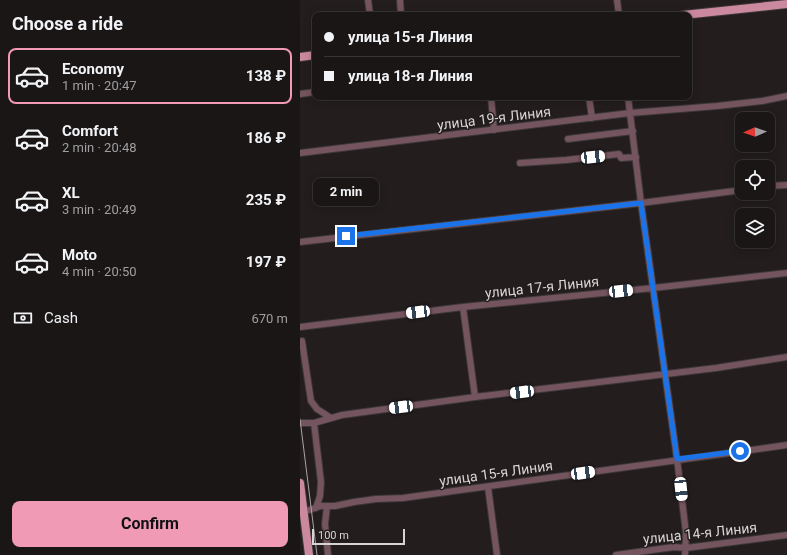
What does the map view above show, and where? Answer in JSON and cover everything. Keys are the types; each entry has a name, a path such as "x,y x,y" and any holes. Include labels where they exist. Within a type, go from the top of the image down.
{"main road":[{"path":"692,14 787,4"},
{"path":"300,57 312,55"},
{"path":"300,483 301,503 304,512 309,555"}],"street":[{"path":"368,0 370,12"},
{"path":"400,0 401,12"},
{"path":"617,0 618,12"},
{"path":"300,94 312,92"},
{"name":"улица 19-я Линия","path":"300,153 630,113 724,106 787,96"},
{"path":"491,100 494,130"},
{"path":"590,100 592,118"},
{"path":"628,100 664,374 677,459 686,533 686,552"},
{"path":"568,139 633,132"},
{"path":"520,163 619,154 621,158 636,157"},
{"path":"775,185 787,184"},
{"path":"300,242 735,191"},
{"name":"улица 17-я Линия","path":"300,327 463,307 787,273"},
{"path":"463,307 474,397"},
{"path":"302,342 311,401 317,409 331,418"},
{"path":"300,423 314,423 350,414 474,397 716,368 787,357"},
{"path":"314,423 321,482 320,496 316,508"},
{"name":"улица 15-я Линия","path":"304,512 321,506 335,506 376,499 403,498 488,487 677,459 787,445"},
{"path":"488,487 497,555"},
{"path":"327,506 325,524 328,555"},
{"name":"улица 14-я Линия","path":"616,555 674,547 686,552 787,535"}],"tram line":[{"path":"300,419 317,555"}],"route":[{"path":"346,236 641,203 677,459 740,451"}]}
